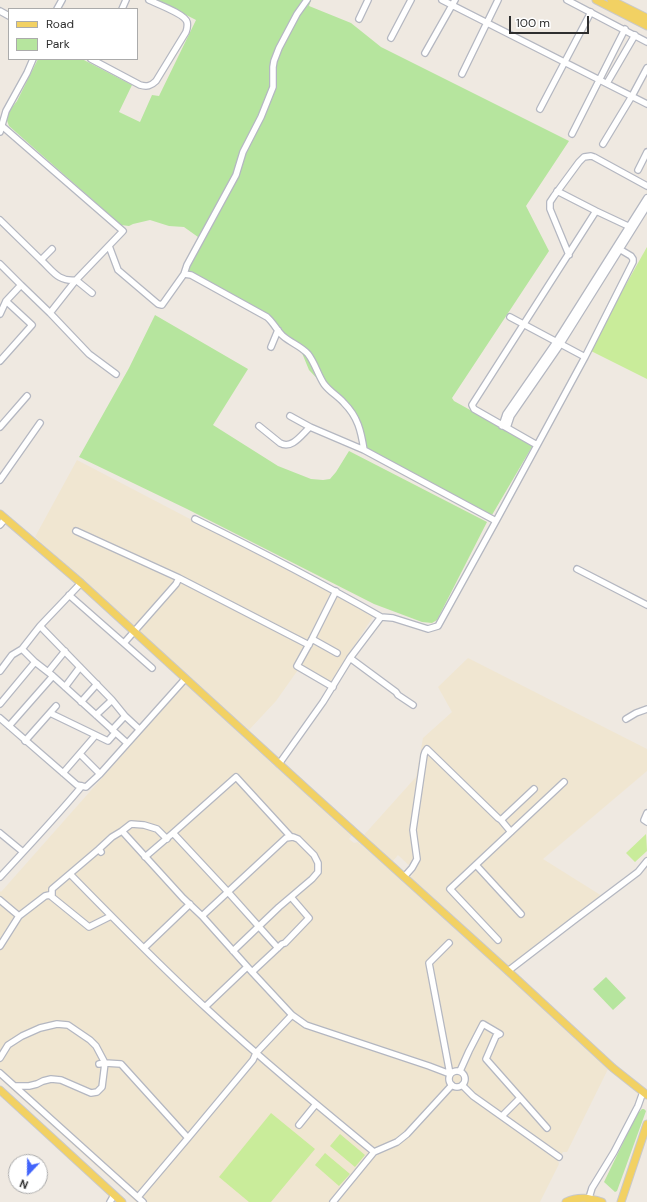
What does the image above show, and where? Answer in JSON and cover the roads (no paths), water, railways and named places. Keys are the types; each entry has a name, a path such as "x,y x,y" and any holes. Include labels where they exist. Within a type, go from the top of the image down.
{"main road":[{"path":"596,0 647,26"},
{"path":"611,0 647,18"},
{"path":"2,519 81,583 613,1068 645,1094"},
{"path":"0,1090 112,1199 122,1202"},
{"path":"620,1201 647,1124"},
{"path":"566,1202 579,1197 602,1202"}],"street":[{"path":"94,60 140,85 152,85 156,81 186,32 188,25 187,21 182,16 148,0"},
{"path":"109,246 118,270 158,304 162,305 184,274 187,265 201,241 212,217 236,175 243,152 261,117 273,87 273,67 279,48 306,0"},
{"path":"359,18 368,0"},
{"path":"391,38 412,0"},
{"path":"442,0 453,3 486,23 647,104"},
{"path":"462,74 498,0"},
{"path":"568,0 647,42"},
{"path":"425,54 453,3"},
{"path":"540,110 592,12"},
{"path":"572,134 625,29"},
{"path":"607,83 636,35"},
{"path":"33,60 27,74 6,111 1,129 123,231 76,280 50,313"},
{"path":"603,144 647,68"},
{"path":"638,170 647,152"},
{"path":"569,254 550,209 550,202 584,157 594,157 647,186"},
{"path":"557,192 628,226"},
{"path":"618,249 628,226 647,198"},
{"path":"505,427 647,206"},
{"path":"537,445 474,410 472,405 596,212"},
{"path":"0,220 61,279 68,281 76,280 92,293"},
{"path":"42,260 52,249"},
{"path":"195,519 336,591 381,617 392,618 428,629 438,626 585,357 633,261 631,256 618,249"},
{"path":"0,264 89,354 116,374"},
{"path":"184,274 197,278 267,317 273,322 282,336 301,347 308,355 324,384 344,403 356,418 361,431 364,450"},
{"path":"1,312 6,301 21,285"},
{"path":"0,361 32,325 6,301"},
{"path":"510,317 585,357"},
{"path":"271,347 278,330"},
{"path":"0,427 27,396"},
{"path":"290,416 310,427 364,450 496,521"},
{"path":"0,480 40,423"},
{"path":"259,426 280,443 288,445 292,444 310,427"},
{"path":"76,531 179,578 310,642 337,653"},
{"path":"577,570 647,605"},
{"path":"124,643 176,584 179,578"},
{"path":"0,671 12,655 22,649 40,626 81,583"},
{"path":"333,687 296,666 336,591"},
{"path":"69,595 152,668"},
{"path":"279,764 323,702 350,658 381,617"},
{"path":"40,626 139,729"},
{"path":"22,649 127,744"},
{"path":"48,672 65,652"},
{"path":"350,658 398,695 413,704"},
{"path":"0,704 35,662"},
{"path":"65,687 80,667"},
{"path":"8,726 53,676"},
{"path":"0,718 77,785 86,787 100,774 185,679"},
{"path":"81,702 97,684"},
{"path":"96,715 112,700"},
{"path":"25,741 56,706"},
{"path":"626,720 636,713 647,709"},
{"path":"50,713 108,741 125,716"},
{"path":"63,773 95,736"},
{"path":"404,877 412,868 417,859 413,830 424,755 427,749 429,749 501,820 510,832"},
{"path":"80,754 100,774"},
{"path":"145,857 236,777 290,837 300,840 317,859 319,868 316,876 233,951"},
{"path":"498,940 450,889 564,782"},
{"path":"0,877 82,786"},
{"path":"501,820 534,789"},
{"path":"647,814 644,820 647,822"},
{"path":"52,897 52,889 100,850 112,837 131,824 144,825 157,829 167,839"},
{"path":"122,831 292,1015 306,1025 450,1074"},
{"path":"0,833 23,852"},
{"path":"173,833 278,948"},
{"path":"202,916 283,841 290,837"},
{"path":"508,971 638,872 647,861"},
{"path":"476,865 521,914"},
{"path":"70,874 205,1007 256,1053 374,1152"},
{"path":"0,946 19,916 45,896 49,895 52,897 89,927 112,916"},
{"path":"252,972 310,919 291,897"},
{"path":"0,900 19,916"},
{"path":"144,948 190,904"},
{"path":"449,943 429,962 450,1074 449,1080 452,1085 457,1087 464,1083 465,1078 463,1073 460,1071"},
{"path":"205,1007 247,967"},
{"path":"138,1197 253,1060 256,1053 292,1015"},
{"path":"0,1058 8,1045 22,1036 40,1028 56,1024 68,1025 90,1040 96,1046 106,1063 102,1087 97,1092 91,1093 61,1080 51,1079 28,1086 14,1086"},
{"path":"460,1071 484,1024 500,1034 496,1036 486,1059 547,1128"},
{"path":"99,1064 121,1064 188,1138"},
{"path":"450,1074 455,1071 460,1071"},
{"path":"0,1073 144,1202"},
{"path":"333,1202 374,1152 397,1142 407,1134 452,1085"},
{"path":"462,1085 473,1096 559,1157"},
{"path":"589,1198 592,1188 614,1152 645,1094"},
{"path":"502,1116 520,1098"},
{"path":"299,1125 316,1104"}]}
